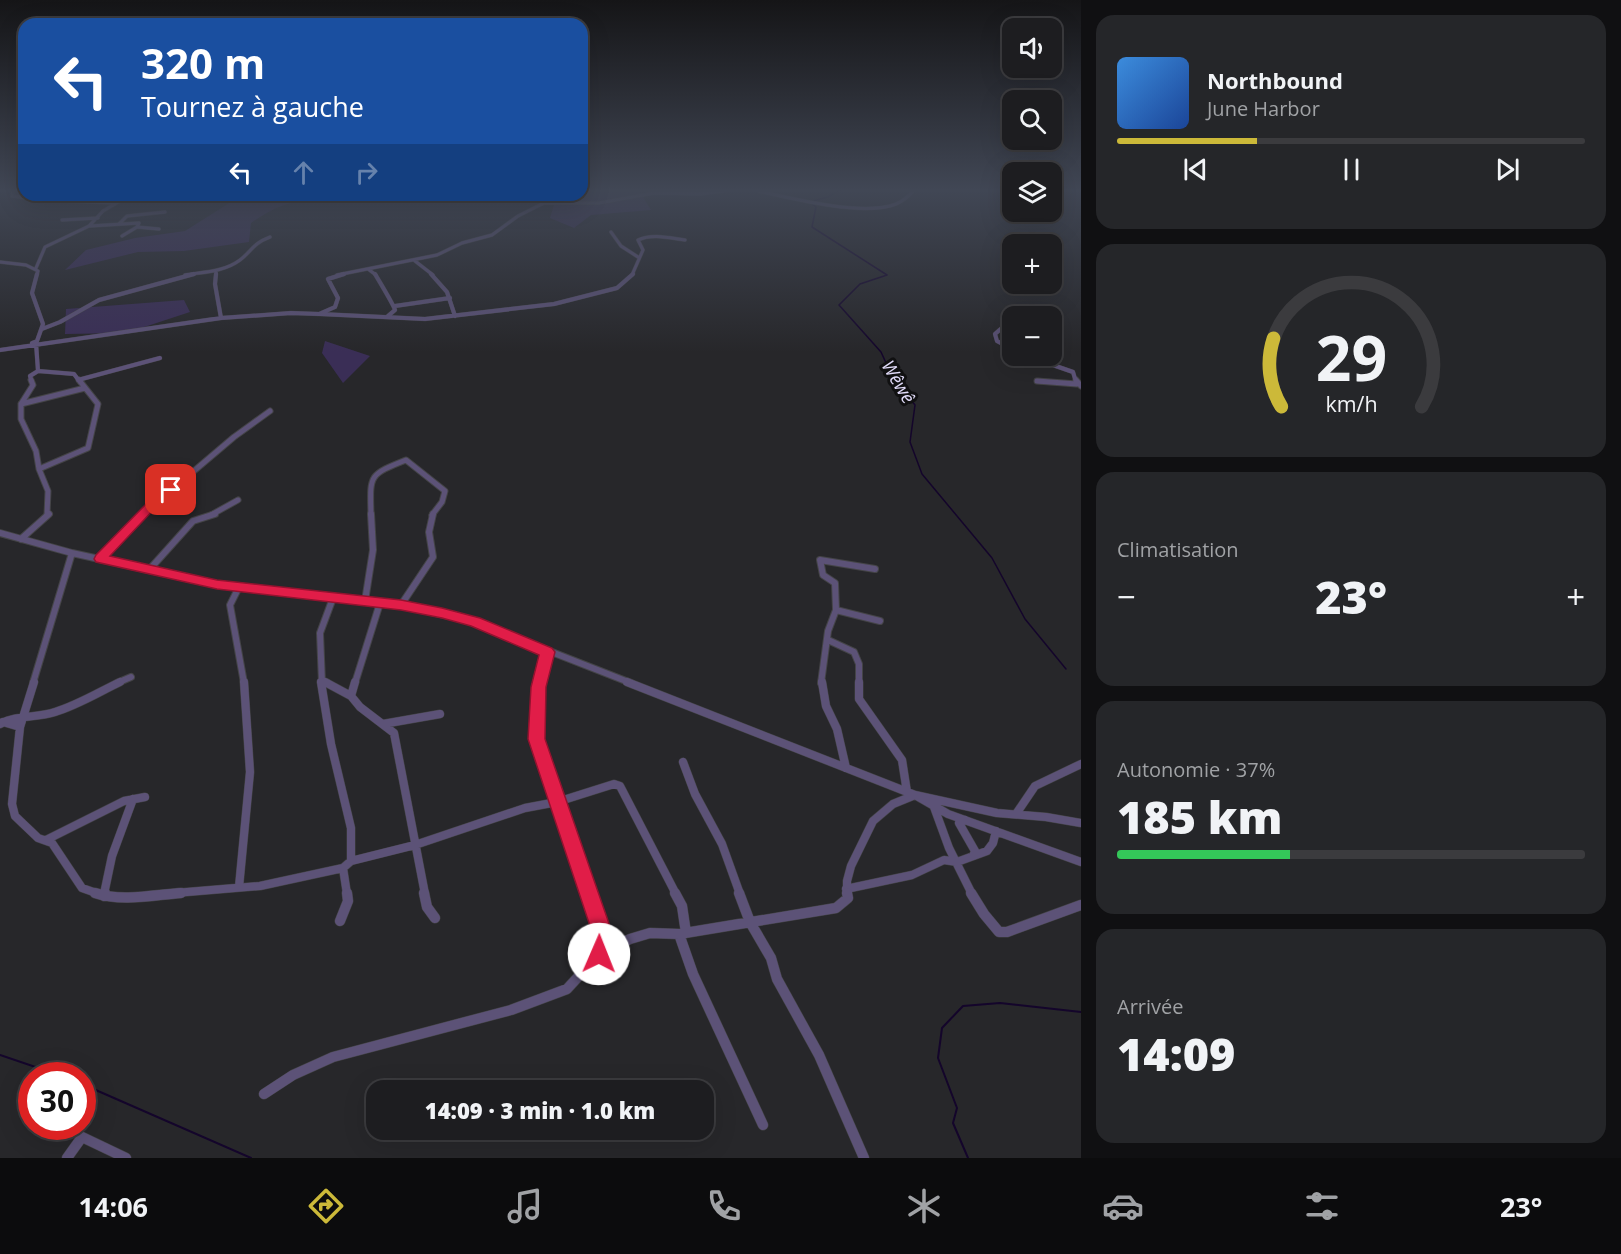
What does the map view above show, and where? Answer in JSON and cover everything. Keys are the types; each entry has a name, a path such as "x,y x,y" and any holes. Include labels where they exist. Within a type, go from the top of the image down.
{"street":[{"path":"38,371 36,343 43,324 32,293 38,271 36,268 45,247 51,244"},
{"path":"42,329 60,322 99,300 186,275 216,271 240,260 254,244"},
{"path":"319,314 334,307 338,298 328,279 346,272 436,255 460,244"},
{"path":"620,244 638,257"},
{"path":"0,352 36,343 221,318 291,313 425,319 554,304 616,288 636,270 638,257 643,250 640,244"},
{"path":"415,260 424,265 437,282 446,289 455,316"},
{"path":"25,265 39,261"},
{"path":"0,264 9,263 36,268"},
{"path":"368,268 376,275 382,290 395,306"},
{"path":"216,271 215,284 221,318"},
{"path":"395,306 450,298"},
{"path":"388,316 395,310 395,306"},
{"path":"1002,328 996,334 997,341 1002,344"},
{"path":"78,380 159,358"},
{"path":"1056,366 1073,372 1079,385"},
{"path":"21,539 49,514 48,491 39,469 36,451 21,418 21,404 33,385 30,376 38,371 74,374 98,404 88,448 39,469"},
{"path":"1037,381 1079,385"},
{"path":"21,404 85,388"},
{"path":"100,559 153,504 234,437 270,411"},
{"path":"365,601 373,550 370,483 379,471 405,460 417,466 435,485 445,491 445,495 440,507 432,516 430,538 433,557 401,605"},
{"path":"149,570 193,521 213,515 238,500"},
{"path":"0,533 72,554 239,587 401,605 475,622 911,794 966,820 1081,862"},
{"path":"72,554 21,723 12,804 15,816 38,837 52,843 81,888 104,896 128,897 260,885 343,868 351,861 415,845 525,808 557,802 614,784 620,786 682,906 683,933 693,974 763,1125"},
{"path":"846,768 837,729 826,706 821,687 828,631 836,610 835,583 828,582 823,575 820,560 875,569"},
{"path":"239,587 230,605 243,671 250,772 239,887"},
{"path":"333,598 320,633 320,673 331,744 351,828 351,861"},
{"path":"351,696 381,603"},
{"path":"836,610 880,621"},
{"path":"828,640 854,652 859,664 859,699 902,760 911,794"},
{"path":"547,652 539,687 537,739 603,935 599,954"},
{"path":"1,723 21,723 54,714 131,677"},
{"path":"322,680 351,696 394,733 427,907 435,918"},
{"path":"383,724 440,714"},
{"path":"683,762 695,795 722,844 750,922 771,958 777,979 819,1055 864,1158"},
{"path":"1016,814 1035,786 1081,764"},
{"path":"264,1094 293,1075 333,1057 511,1010 567,989 599,954 630,939 650,933 683,933 836,908 848,898 846,890 852,860 873,819 893,806 899,799 911,794 997,813 1081,823"},
{"path":"46,840 124,801 145,798"},
{"path":"104,896 112,856 133,799"},
{"path":"933,806 957,861 990,925 999,932 1007,932 1081,905"},
{"path":"966,820 959,823 975,851 973,856"},
{"path":"846,890 912,875 944,860 957,861 987,851 993,843 996,831"},
{"path":"340,921 348,901 343,868"},
{"path":"68,1158 82,1137 126,1158"}],"shaded area":[{"path":"110,244 234,244 184,251 138,252 65,270 86,250"},
{"path":"184,300 190,312 126,333 65,334 66,309"},
{"path":"325,341 370,356 343,383 322,353"}],"waterway":[{"name":"Wêwê","path":"839,244 887,275 860,284 839,305 881,352 892,376 915,405 910,442 922,474 992,558 1025,619 1066,669"},
{"path":"968,1158 953,1123 957,1108 938,1058 942,1028 963,1006 1000,1003 1081,1012"},
{"path":"0,1055 21,1062"},
{"path":"96,1090 251,1158"}],"route":[{"path":"171,490 125,531 100,559 217,585 401,605 442,613 475,622 547,652 539,687 538,749 603,935 599,954"}]}
